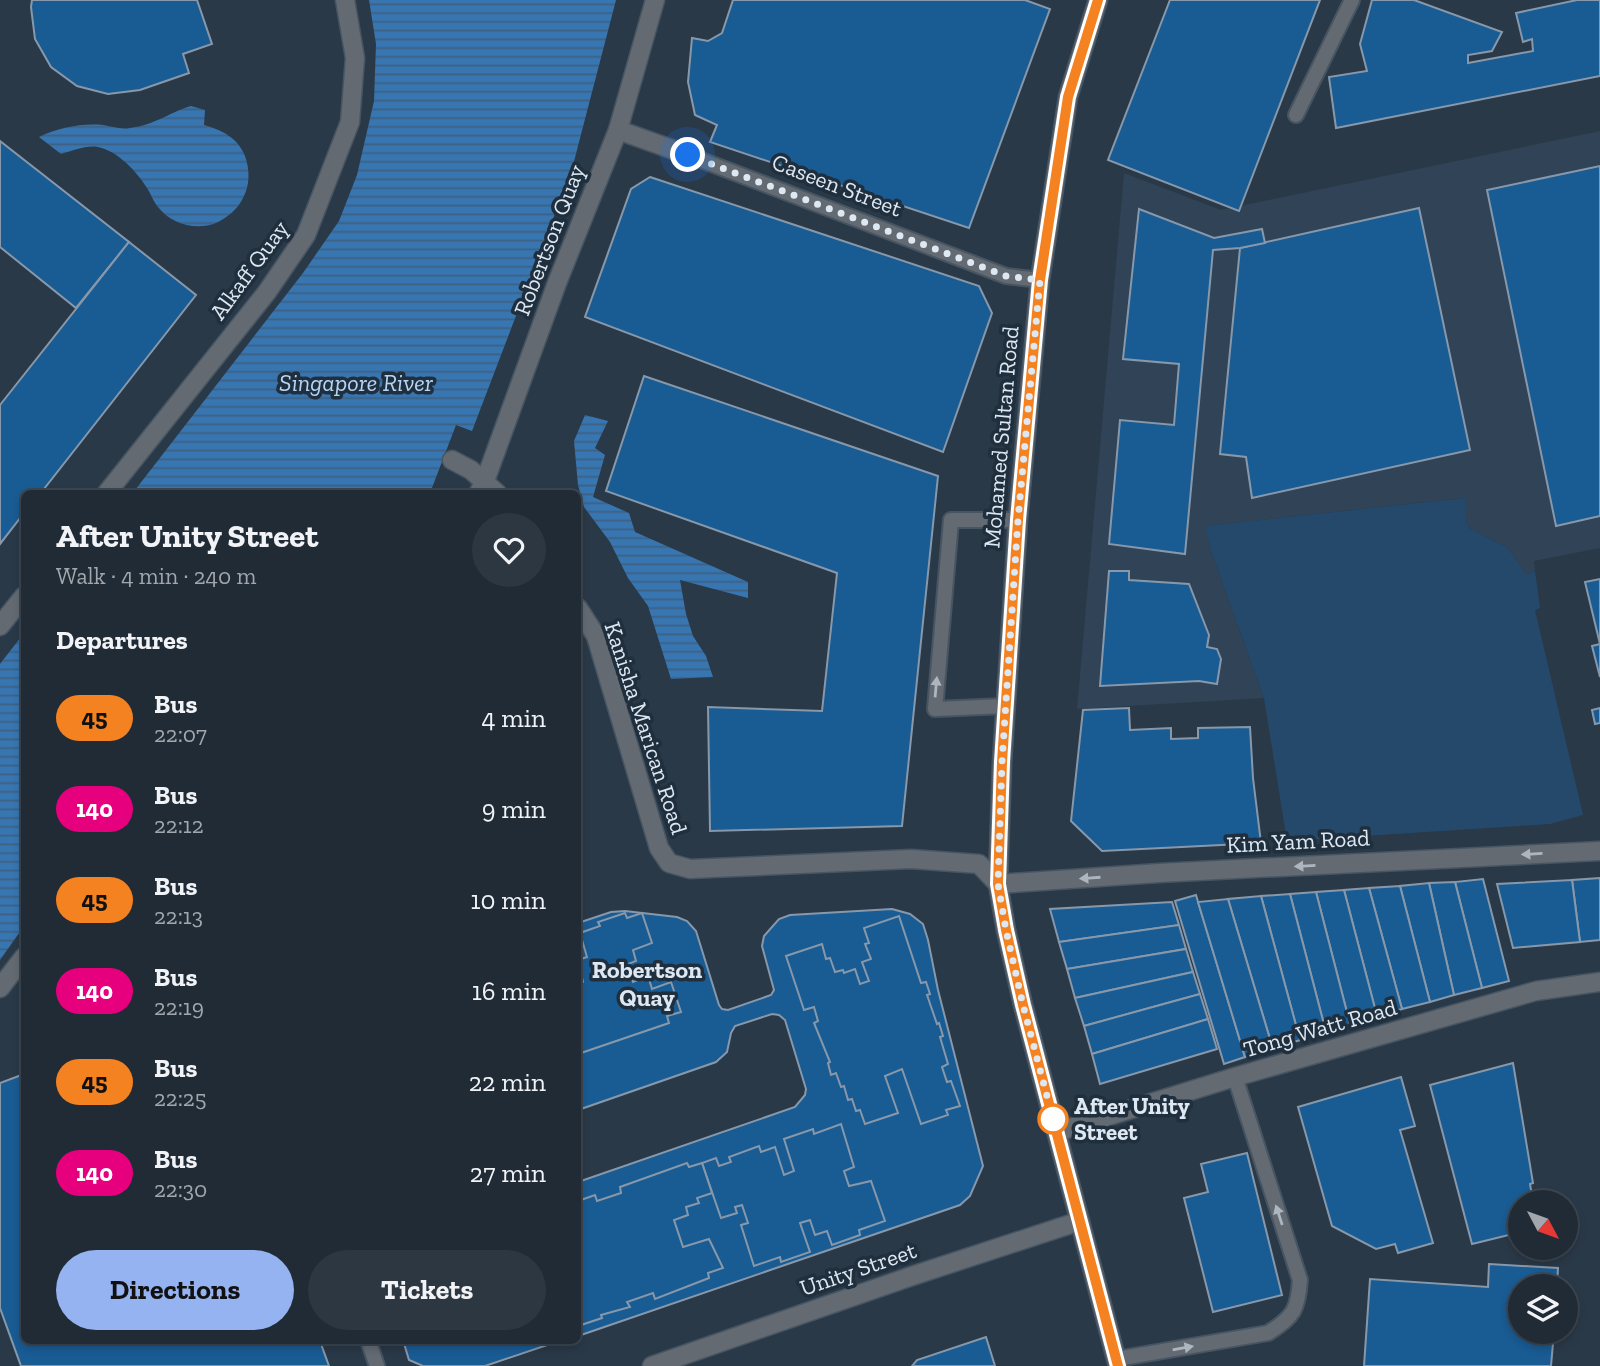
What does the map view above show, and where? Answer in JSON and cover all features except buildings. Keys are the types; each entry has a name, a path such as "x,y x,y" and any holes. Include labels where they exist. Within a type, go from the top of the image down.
{"street":[{"name":"Alkaff Quay","path":"109,490 267,292 306,235 350,122 355,58 345,0"},
{"name":"Robertson Quay","path":"487,489 557,283 618,130 655,0"},
{"name":"Mohamed Sultan Road","path":"1098,0 1068,97 1040,280 1018,520 1005,706 998,884 1023,1005 1117,1363"},
{"name":"Caseen Street","path":"618,130 688,155"},
{"path":"452,460 471,470 487,489"},
{"path":"0,626 21,600"},
{"name":"Kanisha Marican Road","path":"581,613 596,636 659,848 669,863 690,869 911,859 979,864 998,884"},
{"name":"Kim Yam Road","path":"998,884 1600,850"},
{"path":"0,988 21,961"},
{"name":"Tong Watt Road","path":"1056,1132 1235,1077 1536,991 1600,982"},
{"name":"Unity Street","path":"652,1366 1080,1221"}],"lane":[{"path":"1296,115 1352,0"},
{"name":"Caseen Street","path":"688,155 1006,276 1040,280"},
{"path":"1005,706 934,709 951,520 1018,520"},
{"path":"1117,1363 1268,1333 1287,1321 1299,1303 1300,1280 1235,1077"},
{"path":"369,1344 377,1366"}],"shaded area":[{"path":"1600,131 1600,548 1534,561 1535,571 1526,575 1508,548 1469,528 1465,518 1464,498 1206,526 1211,551 1264,698 1077,709 1124,173 1221,210"},
{"path":"1465,498 1465,518 1469,528 1508,548 1526,575 1535,571 1540,608 1535,610 1583,815 1550,824 1287,841 1264,698 1211,551 1205,526"}],"water":[{"name":"Singapore River","path":"369,0 616,0 572,169 472,431 456,425 431,490 135,490 303,273 339,221 357,175 374,101 376,44"},
{"path":"191,106 205,110 204,125 223,132 238,144 248,167 248,183 241,202 228,216 208,225 184,224 163,213 143,182 113,153 93,147 61,154 39,137 78,126 103,125 123,129 139,126"},
{"path":"585,415 608,421 595,448 605,455 593,497 629,513 635,532 748,582 748,598 680,580 693,636 706,656 713,677 671,679 648,606 628,578 610,542 584,507 578,485 574,441"},
{"path":"21,637 21,930 0,960 0,664"}],"bus line":[{"name":"45","path":"1098,0 1068,97 1040,280 1018,520 1002,762 998,884 1023,1005 1118,1366"}],"place":[{"name":"After Unity Street","path":"1053,1119"}],"district":[{"name":"Robertson Quay","path":"647,984"}],"route":[{"path":"688,155 1006,276 1040,280 1018,520 1002,762 998,884 1023,1005 1053,1119"}]}
